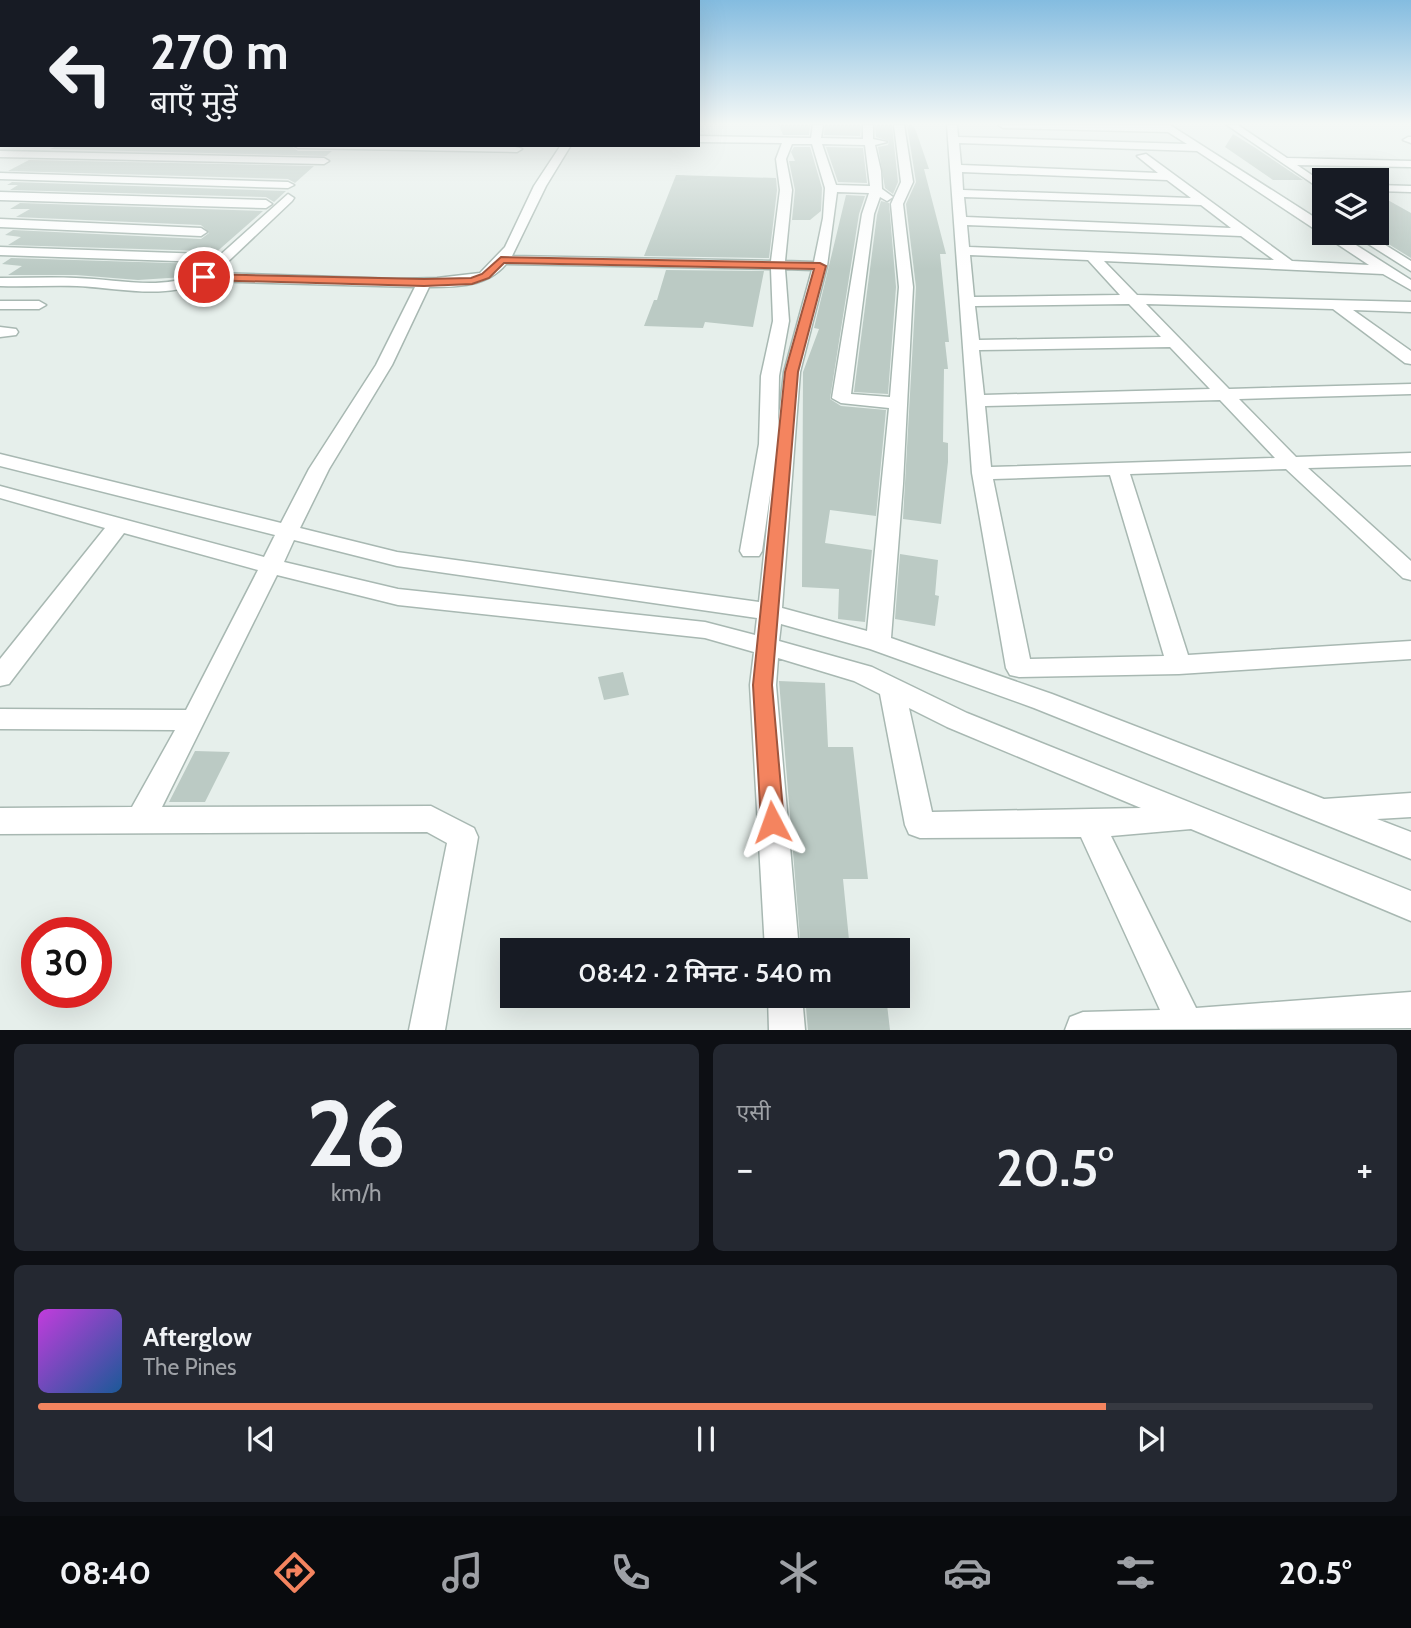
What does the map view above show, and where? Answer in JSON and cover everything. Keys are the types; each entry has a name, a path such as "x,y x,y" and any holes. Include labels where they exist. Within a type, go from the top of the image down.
{"street":[{"path":"204,277 424,283 472,281 485,276 501,260 527,219 539,188 548,173"},
{"path":"751,551 768,444 770,376 781,321 777,267 786,190 783,173"},
{"path":"781,938 763,685 792,372 820,266 829,218 831,188 826,173"},
{"path":"876,173 876,190 868,216 841,398 897,403"},
{"path":"877,643 894,484 906,286 897,204 907,182 906,173"},
{"path":"956,173 982,473 1019,668 1179,665 1411,650"},
{"path":"1077,173 1171,177"},
{"path":"1166,173 1289,265"},
{"path":"1239,173 1312,222"},
{"path":"0,176 288,192 204,277 193,284 163,287 72,282 0,282"},
{"path":"831,188 876,190 897,204"},
{"path":"1389,188 1411,189"},
{"path":"958,193 1205,202"},
{"path":"0,196 265,204"},
{"path":"960,221 1244,232"},
{"path":"0,223 201,232"},
{"path":"1348,245 1411,286"},
{"path":"1376,245 1411,267"},
{"path":"0,251 206,258"},
{"path":"963,251 1386,270"},
{"path":"1091,256 1291,463 1411,573"},
{"path":"501,260 820,266"},
{"path":"140,820 194,720 319,469 384,365 424,283"},
{"path":"967,302 1133,299 1411,306"},
{"path":"1337,304 1411,359"},
{"path":"0,305 39,305"},
{"path":"971,345 1175,342"},
{"path":"976,401 1411,389"},
{"path":"0,460 397,559 769,612 877,643 1044,701 1411,846"},
{"path":"982,473 1410,460"},
{"path":"1118,468 1179,665"},
{"path":"0,492 271,566 398,597 705,630 863,674 957,720 1411,906"},
{"path":"0,677 120,523"},
{"path":"892,688 920,825 1090,824 1195,818"},
{"path":"0,719 194,720"},
{"path":"1322,811 1411,805"},
{"path":"0,821 431,819 463,837 427,1030"},
{"path":"1090,824 1186,1027"},
{"path":"786,1008 788,1030"},
{"path":"1083,1030 1186,1027 1411,1010"}],"building":[{"path":"80,173 306,173 295,183 288,179"},
{"path":"791,173 818,173 822,188 821,211 810,220 792,220 795,190"},
{"path":"835,173 866,173 867,183 838,182"},
{"path":"882,173 897,173 898,182 893,194 885,188"},
{"path":"915,173 925,173 946,254 940,254 949,342 945,342 948,369 944,369 943,442 948,443 948,462 941,524 903,519 916,287 906,204 916,182"},
{"path":"1263,173 1293,173 1303,180 1273,180"},
{"path":"676,175 776,178 769,258 644,256"},
{"path":"12,182 286,191 274,202 266,197 10,190 18,185 7,185"},
{"path":"846,195 865,196 859,214 830,399 841,406 886,410 876,516 830,510 825,543 872,550 865,622 838,619 839,589 802,587 803,372 819,329 814,328"},
{"path":"881,201 889,203 896,287 888,394 854,392"},
{"path":"1389,201 1411,213 1411,258 1389,244"},
{"path":"20,203 263,211 213,255 206,251 8,245 21,237 5,235 13,230 201,239 209,233 201,225 16,217 30,209 10,209"},
{"path":"11,258 202,264 184,277 138,280 76,275 8,275 22,266 2,264"},
{"path":"666,270 764,271 753,327 705,322 703,328 644,326 654,300 657,300"},
{"path":"900,554 938,560 935,595 939,596 935,626 895,619"},
{"path":"623,672 629,695 604,700 598,677"},
{"path":"779,681 825,683 828,747 853,747 868,879 843,879 849,938 800,938"},
{"path":"195,751 230,752 205,802 169,802"},
{"path":"806,1008 887,1008 890,1030 808,1030"}],"route":[{"path":"204,277 424,283 472,281 485,276 501,260 820,266 792,372 763,685 772,822"}]}
